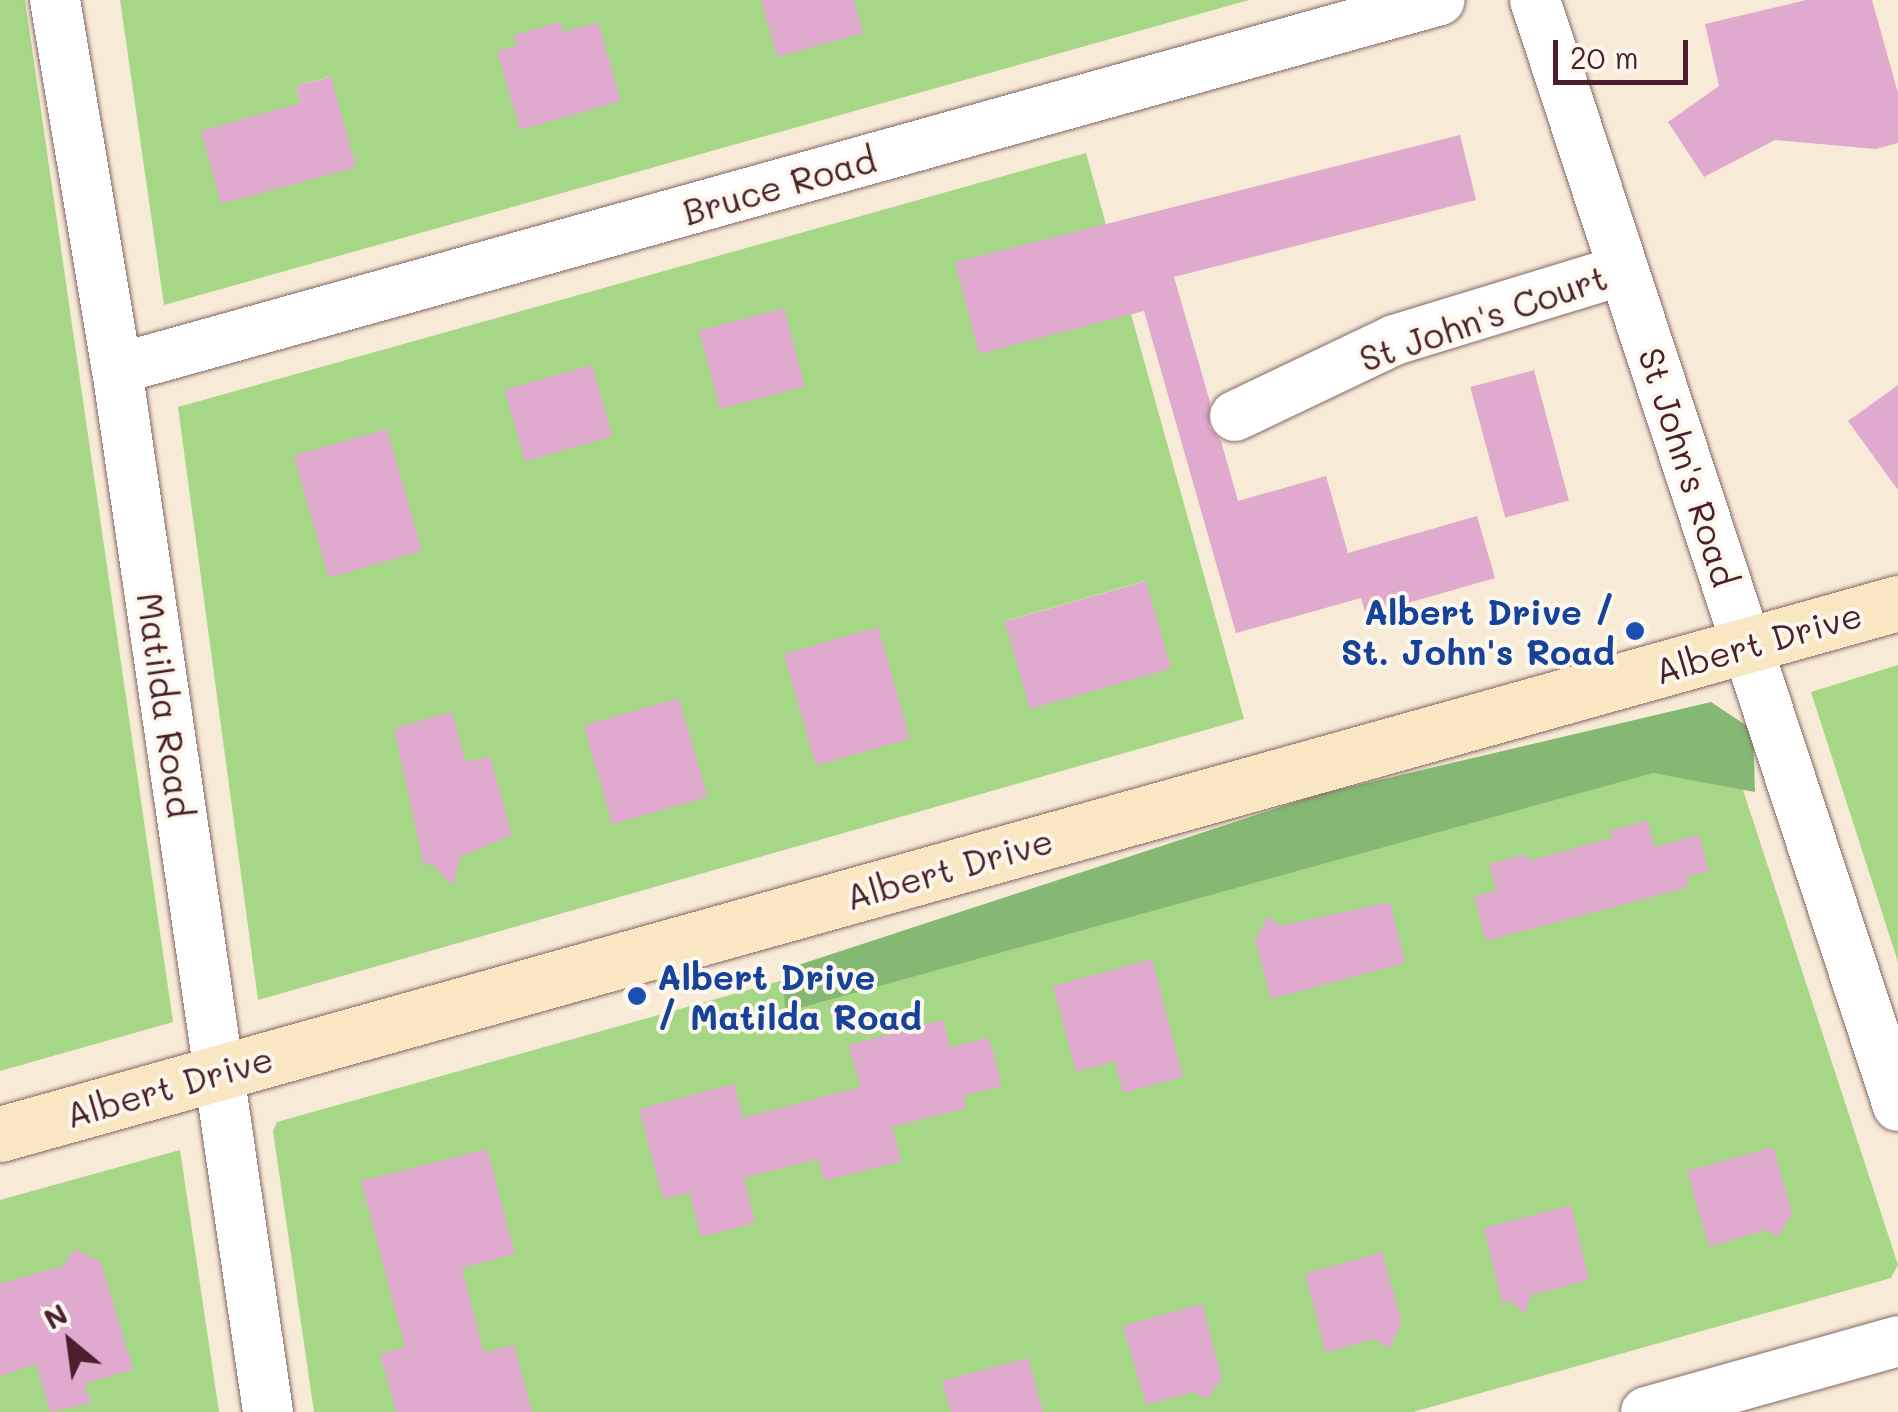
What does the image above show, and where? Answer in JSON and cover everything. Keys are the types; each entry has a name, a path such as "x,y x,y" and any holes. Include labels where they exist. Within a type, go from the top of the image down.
{"street":[{"name":"Matilda Road","path":"55,0 117,369 268,1412"},
{"name":"Bruce Road","path":"117,369 1440,0"},
{"name":"St John's Road","path":"1535,0 1898,1106"},
{"name":"St John's Court","path":"1235,416 1394,340 1624,270"},
{"name":"Albert Drive","path":"0,1134 1898,603"},
{"path":"1646,1412 1898,1341"}],"green space":[{"path":"0,0 25,0 173,1022 0,1071"},
{"path":"120,0 1249,0 164,305","holes":["330,77 355,167 300,103 296,86"]},
{"path":"1086,153 1244,719 258,1000 178,407","holes":["1145,581 1170,668 1030,707 1006,621"]},
{"path":"1898,665 1898,962 1811,692"},
{"path":"1711,702 1753,730 1755,792 1653,773 785,1012 783,970 1320,794"},
{"path":"1714,719 1730,750 1898,1265 1891,1278 1413,1412 314,1412 273,1131 277,1122"},
{"path":"180,1150 219,1412 0,1412 0,1200"}],"building":[{"path":"761,0 854,0 863,33 777,57"},
{"path":"1806,0 1872,0 1898,93 1898,143 1876,149 1775,140 1704,177 1668,122 1719,86 1705,24"},
{"path":"560,22 563,32 598,22 621,101 520,130 497,51 517,46 514,35"},
{"path":"331,77 356,167 221,204 201,131 300,103 296,86"},
{"path":"1460,135 1476,200 1174,277 1210,402 1209,427 1221,441 1238,501 1326,476 1348,553 1477,516 1495,578 1366,615 1361,598 1236,633 1144,311 979,354 955,262"},
{"path":"784,308 805,386 720,409 699,331"},
{"path":"592,365 612,436 525,461 505,390"},
{"path":"1534,370 1569,500 1505,517 1470,387"},
{"path":"1898,385 1898,490 1848,421"},
{"path":"387,429 422,551 329,578 294,456"},
{"path":"1146,581 1171,668 1030,709 1005,622"},
{"path":"878,627 910,739 816,766 784,654"},
{"path":"679,698 707,797 612,824 584,725"},
{"path":"452,712 466,762 490,756 512,835 460,857 453,886 432,864 424,866 394,728"},
{"path":"1647,820 1654,847 1699,835 1709,871 1686,877 1689,887 1486,941 1474,896 1496,891 1489,864 1526,854 1528,861 1612,838 1610,831"},
{"path":"1390,902 1405,963 1271,999 1255,940 1268,916 1280,926"},
{"path":"1152,959 1183,1077 1123,1093 1115,1061 1076,1072 1053,986"},
{"path":"943,1020 950,1048 989,1037 1002,1086 963,1096 966,1108 892,1127 901,1161 824,1181 818,1159 744,1178 755,1223 701,1237 690,1193 663,1199 639,1109 734,1084 743,1118 860,1087 849,1045"},
{"path":"1773,1147 1792,1213 1778,1237 1765,1230 1709,1247 1687,1171"},
{"path":"487,1149 515,1254 462,1268 484,1353 514,1345 532,1412 396,1412 380,1354 405,1347 361,1181"},
{"path":"1571,1205 1589,1280 1531,1295 1525,1315 1511,1301 1502,1303 1484,1228"},
{"path":"75,1249 101,1262 133,1369 85,1384 91,1403 50,1412 36,1364 0,1376 0,1284 63,1266"},
{"path":"1382,1252 1402,1323 1389,1349 1374,1339 1326,1353 1305,1274"},
{"path":"1202,1304 1222,1378 1208,1399 1193,1392 1146,1405 1123,1326"},
{"path":"1028,1358 1043,1412 951,1412 942,1381"}],"place":[{"name":"Albert Drive / St. John's Road","path":"1635,631"},
{"name":"Albert Drive / Matilda Road","path":"637,996"}]}
